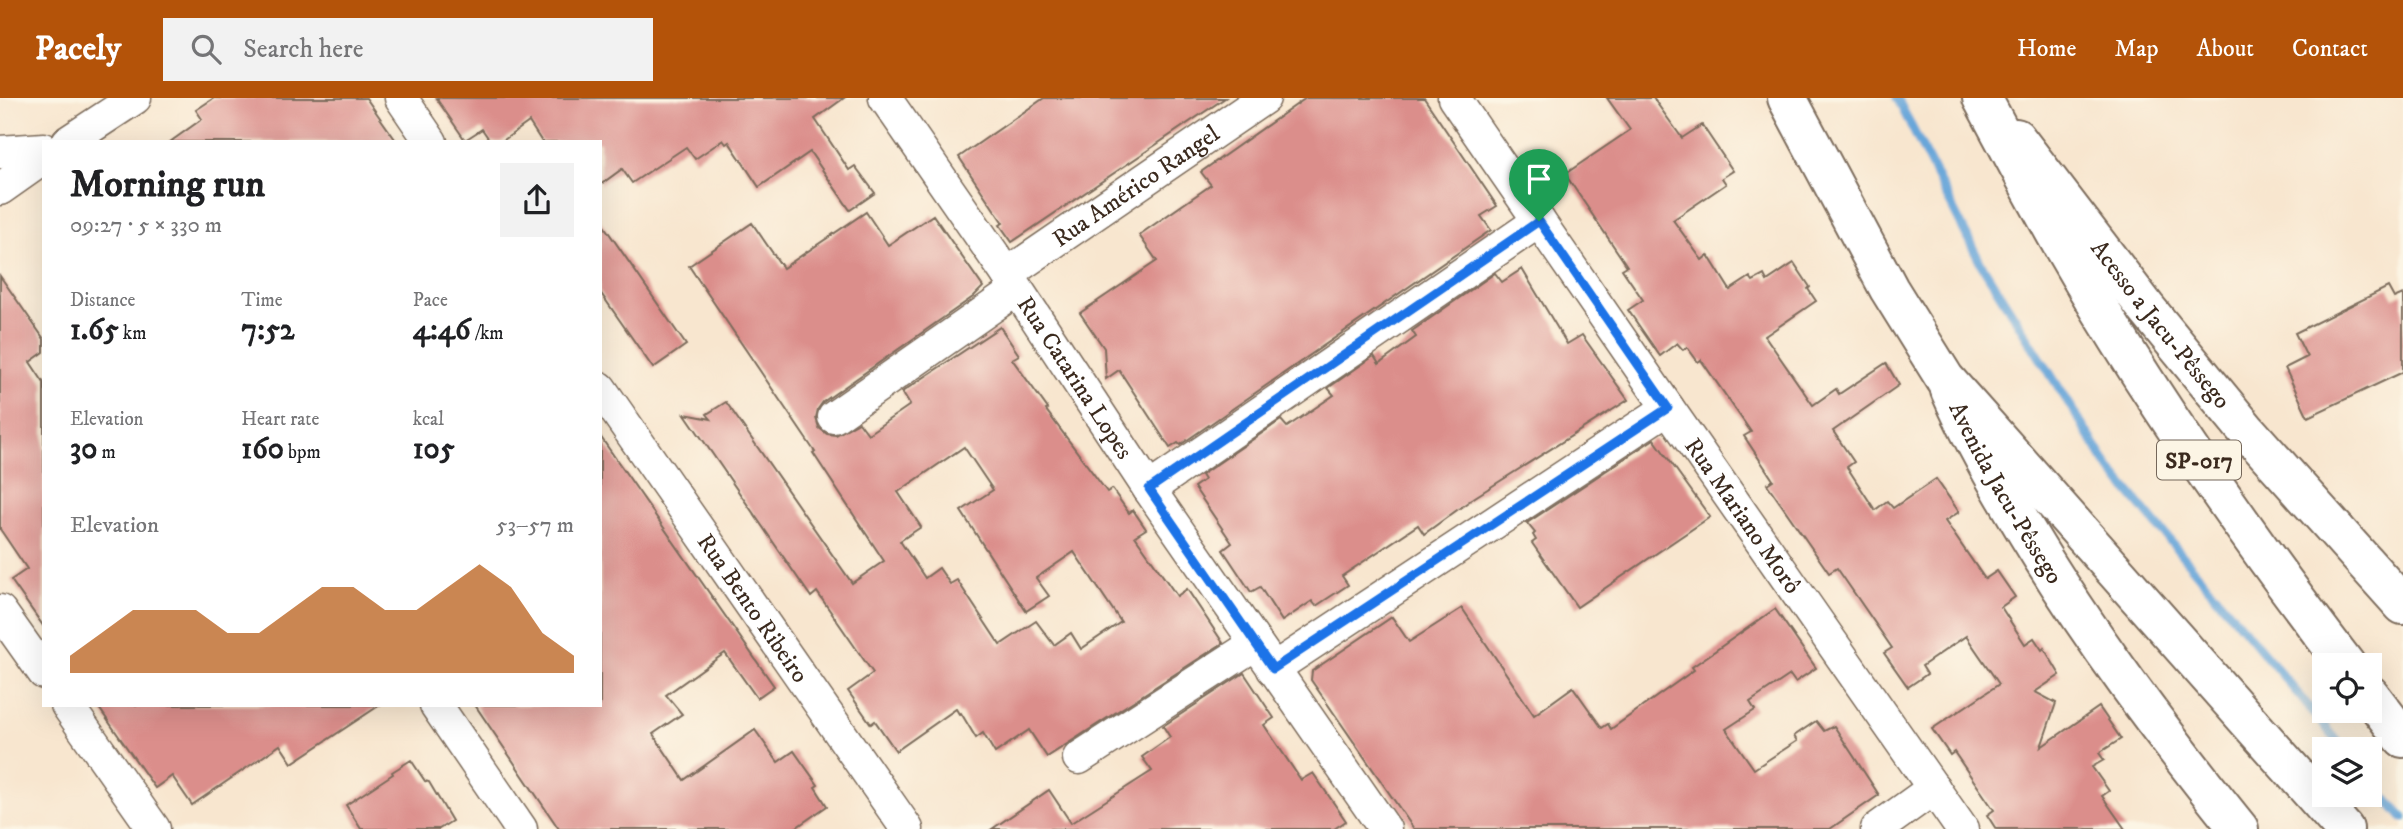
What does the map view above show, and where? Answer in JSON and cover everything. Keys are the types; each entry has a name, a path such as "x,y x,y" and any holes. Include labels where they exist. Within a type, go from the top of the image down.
{"main road":[{"name":"Avenida Jacu-Pêssego","path":"1787,98 1889,289 1945,379 1970,436 2067,599 2116,670 2239,829"},
{"name":"SP-017","path":"1984,98 2063,247 2120,342 2277,574 2337,653"},
{"name":"Acesso a Jacu-Pêssego","path":"1984,98 2146,308 2247,431 2403,605"},
{"path":"1945,379 2344,829"},
{"path":"2382,711 2403,738"}],"street":[{"path":"71,140 135,98"},
{"path":"401,98 430,140"},
{"name":"Rua Catarina Lopes","path":"885,98 1255,644 1385,829"},
{"name":"Rua Américo Rangel","path":"834,418 1011,282 1264,98"},
{"name":"Rua Mariano Morô","path":"1454,98 1962,829"},
{"path":"0,152 42,149"},
{"path":"0,189 42,159"},
{"path":"1149,489 1539,221"},
{"name":"Rua Bento Ribeiro","path":"602,390 907,829"},
{"path":"1273,669 1668,408"},
{"path":"0,611 42,670"},
{"path":"1079,758 1255,644"},
{"path":"68,707 154,829"},
{"path":"437,707 521,829"},
{"path":"1877,829 1934,788"}],"building":[{"path":"214,98 366,98 396,140 173,140 202,119 196,110"},
{"path":"436,98 844,98 815,119 849,170 855,166 875,193 850,210 810,152 759,187 729,142 726,144 723,140 695,159 686,147 632,183 622,169 602,184 602,140 541,140 529,122 504,140 490,140 482,129 465,140"},
{"path":"1044,98 1225,98 1012,242 1000,225 1003,223 959,157"},
{"path":"1306,98 1424,98 1497,206 1481,216 1491,230 1180,445 1178,443 1170,448 1119,370 1106,379 1104,348 1080,313 1157,261 1139,235 1211,185 1201,172"},
{"path":"1607,98 1653,98 1682,138 1702,125 1733,171 1722,178 1726,184 1673,220 1702,260 1708,255 1730,290 1750,277 1753,281 1764,275 1767,281 1794,263 1816,301 1765,336 1813,405 1836,389 1839,394 1886,363 1899,385 1833,431 1854,462 1847,467 1875,510 1887,501 1893,508 1936,479 1959,512 1945,521 1985,579 1997,571 2015,597 2001,607 2025,644 2034,638 2042,650 2044,648 2060,675 2035,692 2056,703 2041,747 2099,707 2121,739 2099,753 2104,760 2092,767 2109,791 2102,796 2125,829 1996,829 1987,815 1994,810 1954,752 1950,755 1932,729 1999,684 1966,636 1922,666 1927,674 1908,687 1884,653 1892,648 1837,568 1829,573 1767,484 1773,480 1744,436 1751,432 1701,360 1698,362 1687,347 1683,350 1677,343 1660,356 1628,310 1643,300 1622,269 1627,266 1565,174 1630,130"},
{"path":"866,212 888,245 933,215 983,287 973,297 823,402 816,418 819,428 827,434 836,435 859,422 868,434 910,405 902,392 1000,327 1019,355 1012,359 1048,409 1046,410 1107,492 1112,489 1129,513 1133,510 1146,529 1135,536 1177,596 1187,589 1223,643 1047,757 1029,730 995,753 983,733 976,738 956,709 896,751 875,721 871,724 848,691 873,673 817,592 811,597 685,414 711,419 707,414 726,402 852,583 884,561 813,453 815,452 689,266 752,223 783,268","holes":["964,447 993,490 961,511 1026,611 1049,596 1036,578 1074,552 1121,622 1081,649 1071,633 1054,645 1036,621 1000,645 957,580 950,584 939,568 925,578 900,541 921,527 898,492"]},
{"path":"602,223 686,345 653,368 602,295"},
{"path":"1522,269 1567,344 1582,335 1628,400 1475,497 1424,534 1418,525 1342,576 1348,585 1316,606 1312,601 1282,621 1260,587 1251,592 1223,550 1232,543 1194,487 1204,480 1201,475 1281,420 1287,427 1334,395 1328,388 1374,356 1379,364 1416,337 1412,331 1495,273 1502,282"},
{"path":"0,276 42,336 42,353 30,362 42,380 42,624 11,580 27,569 0,529"},
{"path":"2388,287 2394,298 2403,294 2403,372 2308,417 2285,368 2307,357 2295,333"},
{"path":"602,439 774,686 757,698 725,653 666,695 682,714 653,734 684,780 755,730 778,762 794,751 818,785 815,787 827,806 794,829 559,829 476,707 602,707"},
{"path":"1654,439 1710,517 1577,607 1532,543 1536,540 1533,535 1535,533 1527,523"},
{"path":"1462,608 1534,715 1573,687 1602,728 1608,724 1611,729 1694,670 1692,667 1775,609 1816,668 1795,682 1790,675 1750,702 1755,710 1726,729 1754,769 1797,741 1794,736 1816,721 1824,731 1834,726 1879,795 1830,829 1414,829 1311,680 1312,671 1392,617 1409,642"},
{"path":"1244,673 1274,718 1264,725 1301,780 1313,773 1346,821 1334,829 992,829 1049,790 1071,823 1152,771 1142,757 1170,737 1163,726"},
{"path":"98,707 377,707 292,763 280,745 192,805 172,776 155,788"},
{"path":"411,760 425,781 429,782 452,821 439,829 361,829 346,805"}],"waterway":[{"path":"1897,98 1980,262 2110,469 2334,737"},
{"path":"2382,794 2403,818"}],"route":[{"path":"1539,221 1668,408 1273,669 1149,489 1539,221"}]}
